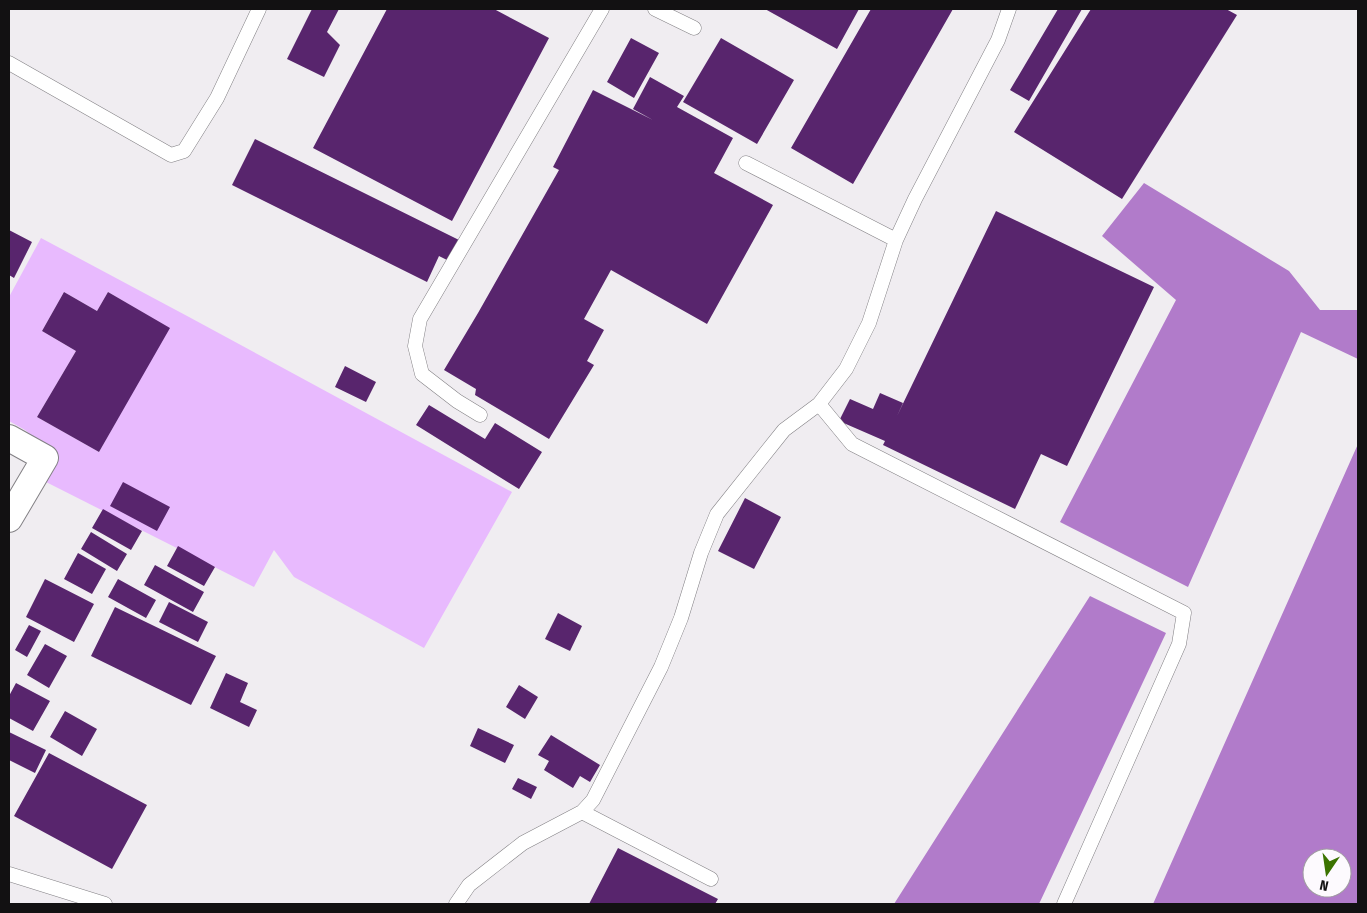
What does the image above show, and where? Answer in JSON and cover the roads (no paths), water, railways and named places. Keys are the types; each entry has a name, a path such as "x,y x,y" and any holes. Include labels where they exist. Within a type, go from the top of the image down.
{"street":[{"path":"9,438 45,458 9,519"}],"lane":[{"path":"9,63 170,154 176,154 184,151 217,98 259,9"},
{"path":"480,415 422,374 415,346 420,319 602,9"},
{"path":"654,9 694,28"},
{"path":"456,904 469,885 523,843 582,812 593,800 661,667 681,618 701,552 717,514 784,430 819,404 846,369 869,322 896,240 915,199 998,40 1009,9"},
{"path":"746,163 896,240"},
{"path":"819,404 852,444 1184,613 1180,644 1064,904"},
{"path":"582,812 711,880"},
{"path":"9,874 105,904"}]}
